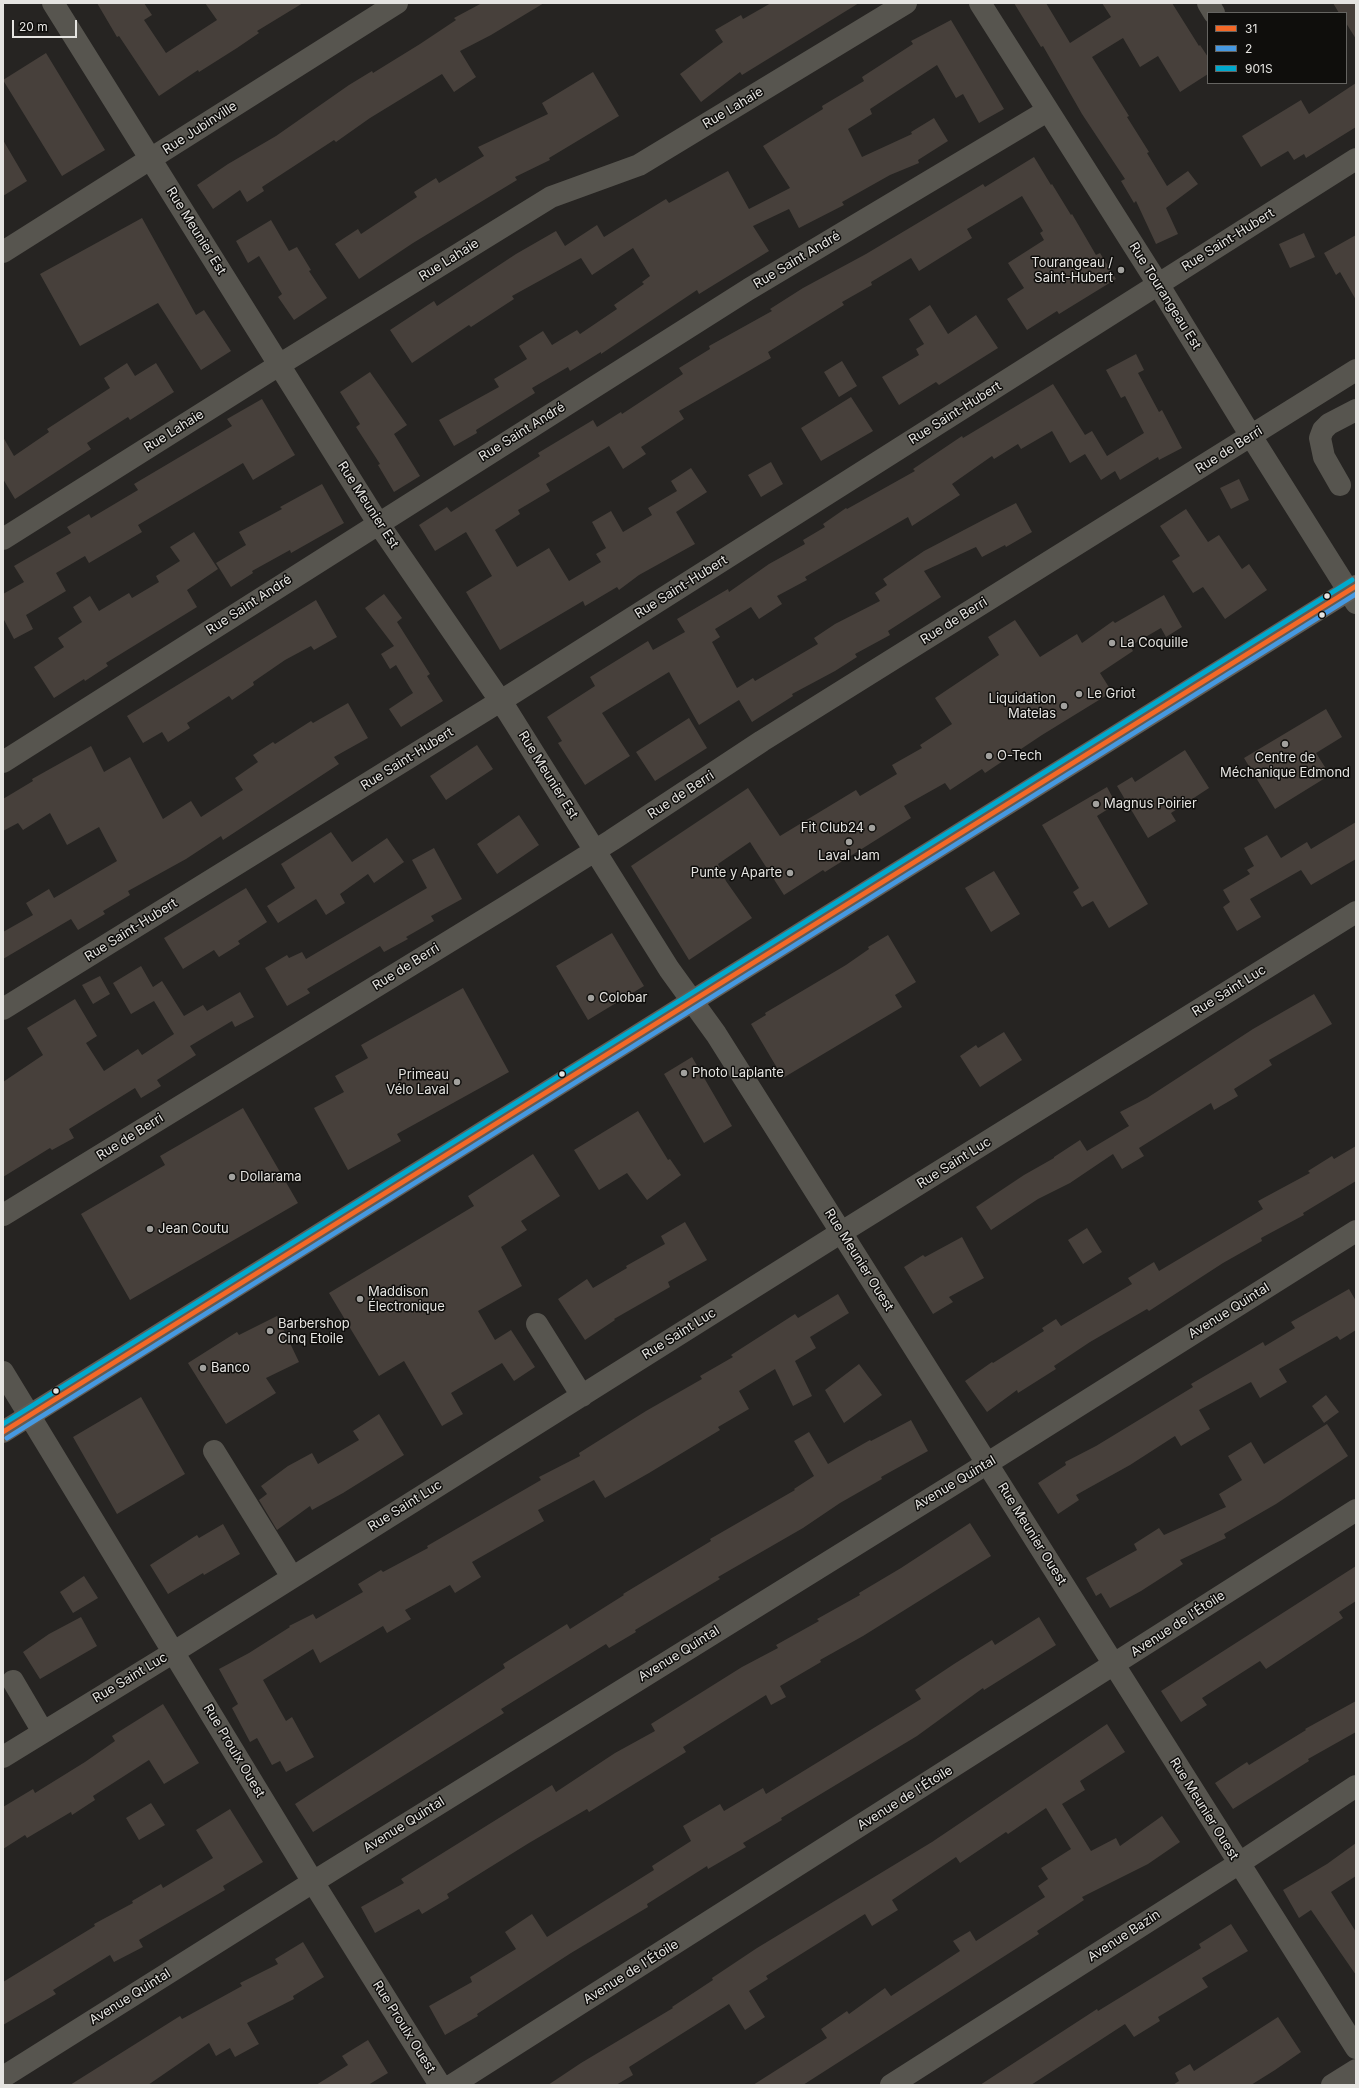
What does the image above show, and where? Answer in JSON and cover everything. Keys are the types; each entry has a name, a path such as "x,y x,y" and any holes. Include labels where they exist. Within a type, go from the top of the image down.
{"main road":[{"path":"3,1432 693,1001 1353,593"}],"street":[{"name":"Rue Meunier Est","path":"53,3 378,523 501,701 596,850 669,969 693,1001"},
{"name":"Rue Jubinville","path":"3,252 151,160 397,3"},
{"name":"Rue Lahaie","path":"3,539 279,364 551,197 639,165 906,3"},
{"name":"Rue Tourangeau Est","path":"980,3 1158,284 1251,436 1353,593"},
{"path":"1208,3 1213,12"},
{"name":"Rue Saint André","path":"3,762 749,289 1047,111"},
{"name":"Rue Saint-Hubert","path":"3,1009 501,701 1356,159"},
{"name":"Rue de Berri","path":"3,1215 596,850 762,741 1356,370"},
{"path":"1340,485 1324,457 1320,438 1323,430 1329,424 1339,417 1356,410"},
{"name":"Rue Saint Luc","path":"3,1757 174,1652 1356,912"},
{"name":"Rue Meunier Ouest","path":"693,1001 716,1034 1238,1864 1356,2048"},
{"name":"Avenue Quintal","path":"3,2077 1356,1231"},
{"path":"538,1324 582,1396"},
{"name":"Rue Proulx Ouest","path":"3,1372 313,1882 440,2085"},
{"path":"214,1451 292,1577"},
{"name":"Avenue de l'Étoile","path":"452,2085 1356,1510"},
{"path":"13,1681 44,1732"},
{"name":"Avenue Bazin","path":"890,2085 1238,1864 1356,1786"},
{"path":"1332,2085 1356,2070"}],"building":[{"path":"97,3 144,3 152,15 144,20 166,53 217,20 205,3 303,3 257,31 259,33 237,48 199,72 198,70 159,96 119,36 117,37"},
{"path":"482,3 544,3 491,35 460,51 476,77 454,92 442,74 370,118 336,142 334,140 262,187 264,191 247,202 240,190 213,209 197,185 228,164 276,136 349,85 372,71 373,73 456,20 454,18"},
{"path":"771,3 859,3 742,75 740,72 701,102 680,74 723,42 715,30 741,15 743,19"},
{"path":"1014,3 1046,3 1070,43 1111,17 1102,3 1172,3 1199,46 1200,45 1207,56 1207,75 1180,92 1158,56 1140,67 1123,38 1092,57 1129,116 1127,117 1149,152 1147,153 1167,186 1188,171 1198,184 1166,208 1178,234 1156,244 1136,201 1134,203 1121,181 1125,179 1082,114 1043,46 1041,47"},
{"path":"1333,3 1356,3 1356,39 1347,25 1347,12 1338,12"},
{"path":"951,20 1004,109 979,123 963,94 956,98 937,65 870,109 872,114 848,129 862,157 912,134 911,132 934,118 948,141 918,160 919,163 890,175 842,202 844,205 799,228 789,209 753,226 769,251 699,294 697,290 601,354 601,352 570,371 568,367 532,388 535,393 476,430 477,433 454,446 439,420 499,387 494,379 527,359 519,346 543,331 552,345 577,330 580,334 617,309 614,305 644,284 642,282 650,276 633,248 592,275 581,258 512,296 514,299 471,327 469,325 412,363 390,330 434,301 437,306 516,254 556,231 565,246 597,225 604,237 666,199 669,203 728,171 749,209 790,188 763,146 823,109 822,106 864,81 862,77 913,44 911,41"},
{"path":"46,53 105,150 62,176 3,80"},
{"path":"593,72 619,116 549,158 550,160 515,177 517,180 413,243 359,279 335,244 358,229 361,234 417,197 414,192 436,178 439,183 484,156 478,147 548,114 542,103"},
{"path":"1356,83 1356,127 1306,158 1304,154 1294,160 1288,151 1261,167 1242,136 1301,100 1309,114"},
{"path":"3,140 27,181 3,196"},
{"path":"1034,157 1071,215 1072,214 1096,255 1100,253 1116,279 1059,314 1057,311 1027,330 1007,299 1024,288 1008,263 1044,240 1040,233 1043,231 1022,196 967,229 972,238 919,271 911,258 871,282 872,285 842,302 844,305 768,352 771,358 679,411 684,419 641,447 646,454 623,469 609,446 546,484 550,491 518,510 520,514 495,530 517,567 549,548 569,581 601,562 596,554 606,548 592,522 611,511 623,532 652,515 648,508 677,491 671,481 691,468 707,492 676,512 695,544 639,575 619,590 617,587 585,606 583,601 500,650 466,592 492,576 466,532 435,551 419,525 447,507 451,512 540,456 538,453 593,420 597,427 621,412 622,414 683,374 679,368 710,349 709,346 772,311 770,309 803,288 866,254 983,184 985,187"},
{"path":"142,218 196,315 204,310 231,351 201,370 158,303 80,346 40,274"},
{"path":"271,220 289,251 297,247 311,270 309,271 327,298 294,320 278,297 282,294 259,256 248,263 236,241"},
{"path":"1304,233 1315,257 1290,268 1279,244"},
{"path":"1356,235 1356,300 1340,272 1336,275 1324,253"},
{"path":"930,305 948,334 976,315 998,348 939,385 936,382 899,405 882,377 919,355 916,349 924,344 909,319"},
{"path":"1136,354 1144,370 1138,373 1159,412 1162,410 1182,448 1159,460 1158,457 1120,480 1115,471 1101,480 1085,454 1070,463 1052,431 1021,449 1018,444 994,459 992,456 952,484 960,495 912,526 908,517 805,577 807,580 777,596 782,604 759,619 751,607 715,629 720,637 712,642 737,688 753,678 755,681 818,644 814,638 835,624 880,601 875,593 887,585 883,579 924,551 1016,503 1032,532 1006,547 1005,545 982,557 976,547 924,571 941,597 888,631 890,635 855,654 857,657 835,671 792,694 793,696 752,722 739,700 699,725 669,672 602,713 630,756 585,785 558,743 562,741 547,717 595,686 590,677 648,641 653,650 685,632 677,619 728,589 729,592 769,564 805,544 803,540 825,527 823,524 846,508 847,509 915,471 913,469 962,436 963,438 1053,384 1085,435 1092,431 1107,456 1144,433 1125,396 1121,398 1106,370"},
{"path":"842,361 857,386 839,397 824,372"},
{"path":"127,363 135,376 156,363 174,392 130,420 128,417 87,443 91,449 15,499 3,479 3,437 14,456 49,432 47,429 110,388 104,378"},
{"path":"370,372 407,425 394,434 420,476 394,492 378,465 380,464 356,427 360,424 340,392"},
{"path":"851,397 873,431 821,461 801,428"},
{"path":"262,399 295,455 253,480 243,463 138,525 142,532 89,563 85,556 56,573 66,591 26,615 33,629 14,639 3,618 3,594 24,582 14,566 71,533 67,527 89,514 91,518 138,490 134,484 232,426 227,419"},
{"path":"771,462 783,484 761,497 748,475"},
{"path":"1239,479 1249,500 1231,509 1220,488"},
{"path":"322,484 344,523 291,553 290,550 252,571 253,573 231,587 216,563 246,545 239,532 282,509 280,507"},
{"path":"1186,509 1208,542 1219,535 1242,569 1249,564 1267,590 1225,619 1203,587 1193,593 1172,561 1180,556 1160,526"},
{"path":"194,532 218,569 187,590 197,607 106,663 108,666 85,681 84,679 54,698 34,667 64,647 58,638 82,622 73,607 90,596 99,611 129,593 132,598 159,582 156,576 180,561 170,547"},
{"path":"384,594 402,618 397,622 430,674 427,676 443,701 401,727 389,709 413,693 396,665 390,669 381,654 394,646 365,608"},
{"path":"1164,595 1182,627 1166,637 1161,628 1130,646 1133,651 1100,673 1112,692 1042,735 985,773 982,769 950,790 945,783 904,806 911,818 825,872 823,870 784,895 750,842 718,864 726,881 752,918 689,960 631,866 748,788 780,836 856,790 860,796 897,774 892,765 922,748 920,745 952,724 935,698 999,655 988,637 1015,620 1040,657 1077,634 1082,643 1113,621 1115,623"},
{"path":"316,600 337,637 314,650 311,646 285,660 253,682 254,685 232,700 229,696 187,723 190,728 168,742 162,732 143,743 127,716"},
{"path":"348,703 368,738 334,757 339,764 223,840 221,836 186,859 128,891 130,895 103,911 105,914 78,930 71,919 3,959 3,932 33,915 26,903 49,889 54,898 117,861 99,827 67,845 50,813 23,830 18,823 3,831 3,799 33,781 32,779 91,746 104,772 130,757 163,819 191,801 201,817 243,790 235,778 258,762 253,755 273,742 275,744 311,721 313,723"},
{"path":"1326,709 1342,737 1316,753 1330,775 1275,809 1244,758"},
{"path":"689,718 707,748 655,781 636,752"},
{"path":"477,745 493,769 446,800 430,776"},
{"path":"1185,750 1209,788 1171,813 1176,821 1148,838 1117,786 1132,777 1135,782"},
{"path":"1107,787 1116,804 1097,816 1148,904 1109,928 1093,901 1082,907 1073,892 1079,888 1042,825"},
{"path":"519,815 539,845 497,874 477,844"},
{"path":"1356,822 1356,859 1311,885 1301,870 1250,899 1261,917 1237,931 1223,907 1230,902 1223,890 1250,874 1247,870 1254,866 1244,848 1267,835 1281,858 1307,842 1311,849"},
{"path":"331,832 352,862 387,838 404,862 374,883 368,874 340,894 345,903 326,915 316,899 278,923 267,906 295,888 281,864"},
{"path":"434,848 462,899 431,916 434,921 406,937 408,939 384,952 380,946 307,989 310,993 287,1006 265,968 287,955 289,958 302,952 306,959 427,888 412,860"},
{"path":"994,871 1020,914 991,932 965,888"},
{"path":"246,888 267,922 238,941 240,944 219,957 214,950 183,969 164,938"},
{"path":"612,933 644,986 588,1020 556,966"},
{"path":"888,935 916,982 895,995 902,1007 783,1078 751,1024 766,1015 765,1013 846,965 869,949 868,947"},
{"path":"141,966 153,987 162,981 184,1016 203,1005 207,1011 240,992 254,1017 235,1027 232,1021 190,1046 196,1055 157,1080 161,1086 141,1098 135,1088 69,1129 74,1138 52,1150 50,1148 3,1177 3,1082 43,1055 27,1028 75,999 97,1036 86,1043 104,1071 138,1049 142,1055 174,1034 154,1001 131,1014 113,983"},
{"path":"100,976 110,994 93,1004 82,985"},
{"path":"463,988 509,1072 397,1134 401,1141 348,1170 314,1108 344,1092 335,1076 368,1058 361,1045"},
{"path":"1314,994 1332,1024 1269,1060 1272,1065 1234,1089 1238,1096 1214,1110 1211,1103 1139,1148 1144,1156 1122,1169 1113,1154 1070,1183 1038,1199 991,1230 976,1207 1080,1140 1087,1151 1129,1126 1120,1112 1147,1098 1253,1029"},
{"path":"1004,1032 1022,1060 980,1087 960,1056 976,1045 978,1048"},
{"path":"692,1057 732,1126 704,1143 664,1074"},
{"path":"243,1108 298,1203 130,1300 81,1214 165,1165 160,1156"},
{"path":"638,1111 668,1160 670,1159 681,1175 647,1200 627,1173 599,1190 574,1150"},
{"path":"1356,1146 1356,1181 1303,1213 1304,1215 1261,1238 1262,1241 1223,1263 1149,1311 1147,1309 1090,1342 1054,1366 1056,1369 1018,1393 1017,1390 987,1412 965,1381 992,1362 993,1363 1044,1331 1042,1328 1056,1319 1061,1326 1132,1284 1128,1278 1154,1262 1159,1271 1263,1209 1258,1201 1310,1173 1308,1171 1332,1156 1334,1159"},
{"path":"533,1154 560,1196 521,1221 527,1230 501,1247 522,1286 478,1311 495,1340 511,1330 535,1367 514,1381 502,1363 451,1393 463,1414 442,1426 404,1361 379,1376 329,1293 474,1206 468,1196"},
{"path":"685,1222 707,1260 668,1282 670,1287 614,1319 615,1320 585,1340 558,1299 587,1279 593,1288 627,1268 626,1266 665,1244 661,1236"},
{"path":"1087,1228 1102,1252 1083,1264 1068,1240"},
{"path":"962,1237 984,1278 949,1297 953,1302 933,1314 904,1267 923,1255 925,1257"},
{"path":"1349,1289 1356,1301 1356,1330 1340,1340 1337,1336 1279,1369 1287,1382 1260,1398 1251,1382 1199,1410 1210,1429 1181,1446 1175,1436 1130,1465 1076,1495 1079,1500 1058,1514 1038,1483 1066,1465 1065,1462 1096,1446 1193,1387 1191,1384 1263,1342 1265,1346 1295,1328 1291,1322"},
{"path":"838,1294 849,1313 810,1337 816,1348 795,1361 812,1396 793,1406 775,1369 739,1391 749,1409 718,1427 720,1430 649,1473 605,1498 594,1480 538,1510 544,1521 472,1562 481,1577 455,1593 450,1585 405,1610 411,1619 387,1633 383,1626 320,1663 313,1649 263,1680 286,1721 292,1717 314,1757 286,1772 280,1761 272,1765 257,1738 250,1742 232,1708 238,1704 219,1669 249,1653 290,1627 289,1626 313,1614 316,1619 363,1592 358,1584 381,1570 383,1572 428,1548 427,1546 541,1480 539,1477 580,1456 579,1453 646,1411 702,1379 700,1376 733,1357 731,1355 795,1314 798,1318"},
{"path":"277,1316 299,1362 266,1378 276,1393 226,1424 188,1363 237,1332 239,1335"},
{"path":"859,1364 882,1395 844,1423 825,1390"},
{"path":"1326,1395 1339,1412 1324,1423 1312,1406"},
{"path":"141,1397 185,1474 117,1514 73,1437"},
{"path":"379,1414 404,1455 343,1493 312,1510 310,1506 277,1530 259,1500 267,1494 261,1486 288,1466 312,1453 318,1464 359,1440 353,1431"},
{"path":"911,1420 928,1451 881,1477 882,1479 840,1503 803,1528 718,1577 720,1579 635,1630 636,1632 609,1648 606,1644 501,1709 504,1713 313,1832 295,1804 505,1668 503,1664 567,1624 570,1629 624,1595 623,1594 711,1541 710,1539 795,1490 794,1489 814,1476 794,1441 809,1432 828,1464 870,1440 871,1441"},
{"path":"1327,1424 1348,1456 1276,1504 1224,1534 1226,1538 1180,1560 1183,1564 1141,1591 1110,1608 1101,1593 1096,1596 1086,1578 1137,1550 1134,1544 1159,1528 1164,1535 1226,1507 1219,1494 1242,1480 1228,1456 1251,1442 1264,1464"},
{"path":"970,1523 991,1556 780,1686 786,1697 771,1705 766,1695 683,1747 686,1752 589,1812 587,1809 529,1843 447,1894 449,1898 422,1914 419,1909 375,1933 361,1907 404,1883 401,1879 552,1785 556,1792 615,1753 655,1731 651,1724 742,1667 778,1648 776,1645 819,1621 817,1619 860,1595 859,1593 901,1568"},
{"path":"223,1524 240,1554 204,1575 203,1573 168,1594 150,1565 197,1535 199,1538"},
{"path":"1356,1566 1356,1601 1339,1612 1343,1618 1266,1669 1260,1661 1202,1698 1207,1705 1181,1722 1161,1691"},
{"path":"84,1576 98,1598 73,1613 60,1592"},
{"path":"81,1617 97,1646 40,1679 23,1652 49,1634"},
{"path":"1039,1617 1056,1645 984,1690 983,1688 917,1736 781,1818 782,1820 743,1843 746,1847 708,1869 707,1866 647,1904 648,1907 571,1953 477,2014 478,2016 445,2035 429,2006 472,1982 470,1977 516,1949 505,1932 532,1914 547,1937 654,1870 652,1866 691,1841 683,1826 720,1804 724,1811 763,1788 766,1794 921,1699 915,1690 954,1664 992,1640 995,1645"},
{"path":"1356,1701 1356,1732 1308,1759 1309,1761 1233,1809 1215,1783 1247,1762 1249,1765 1306,1730 1305,1729"},
{"path":"163,1704 199,1763 164,1784 149,1760 93,1796 95,1800 72,1815 71,1812 27,1838 25,1835 3,1849 3,1807 33,1789 35,1793 85,1762 115,1741 112,1736"},
{"path":"1107,1724 1125,1752 1080,1781 1085,1790 1062,1804 1091,1851 1116,1838 1120,1846 1162,1816 1180,1842 1148,1864 1082,1897 1084,1900 1037,1931 1039,1934 803,2085 753,2085 827,2038 821,2029 847,2011 849,2014 885,1988 891,1996 960,1951 953,1941 970,1931 976,1941 1045,1897 1038,1886 1048,1879 1041,1868 1071,1849 1046,1808 1008,1834 1006,1832 960,1863 956,1857 892,1900 898,1910 872,1926 865,1914 766,1976 768,1979 749,1991 765,2017 745,2030 729,2004 629,2067 633,2075 616,2085 548,2085 581,2063 673,2008 672,2007 713,1980 712,1978 757,1948 932,1842"},
{"path":"151,1803 165,1825 139,1840 126,1818"},
{"path":"230,1809 263,1862 223,1886 225,1890 139,1940 143,1947 114,1962 110,1955 53,1990 56,1994 3,2025 3,1982 95,1926 94,1924 133,1903 132,1901 161,1884 163,1888 213,1858 196,1830"},
{"path":"1356,1843 1356,1876 1331,1892 1356,1932 1356,1975 1311,1910 1299,1918 1283,1890 1327,1864"},
{"path":"1231,1924 1248,1951 1202,1978 1208,1987 1158,2017 1160,2021 1134,2037 1125,2024 1031,2085 980,2085 1097,2009 1098,2011 1201,1948 1199,1944"},
{"path":"303,1942 324,1977 293,1996 294,1999 247,2023 259,2044 235,2057 230,2048 216,2056 209,2043 148,2085 70,2085 180,2016 182,2019 242,1986 240,1983 278,1964 275,1959"},
{"path":"1278,2017 1301,2052 1275,2070 1251,2085 1173,2085 1179,2081 1175,2073 1190,2064 1194,2071"},
{"path":"368,2040 388,2073 368,2085 316,2085 348,2065 342,2056"}],"transit line":[{"name":"901S","path":"3,1424 1352,580"},
{"name":"31","path":"3,1432 1356,586"},
{"name":"2","path":"7,1438 1356,594"}],"place":[{"name":"Tourangeau / Saint-Hubert","path":"1121,270"},
{"name":"La Coquille","path":"1112,643"},
{"name":"Le Griot","path":"1079,694"},
{"name":"Liquidation Matelas","path":"1064,706"},
{"name":"Centre de Méchanique Edmond","path":"1285,744"},
{"name":"O-Tech","path":"989,756"},
{"name":"Magnus Poirier","path":"1096,804"},
{"name":"Fit Club24","path":"872,828"},
{"name":"Laval Jam","path":"849,842"},
{"name":"Punte y Aparte","path":"790,873"},
{"name":"Colobar","path":"591,998"},
{"name":"Photo Laplante","path":"684,1073"},
{"name":"Primeau Vélo Laval","path":"457,1082"},
{"name":"Dollarama","path":"232,1177"},
{"name":"Jean Coutu","path":"150,1229"},
{"name":"Maddison Électronique","path":"360,1299"},
{"name":"Barbershop Cinq Etoile","path":"270,1331"},
{"name":"Banco","path":"203,1368"}]}
